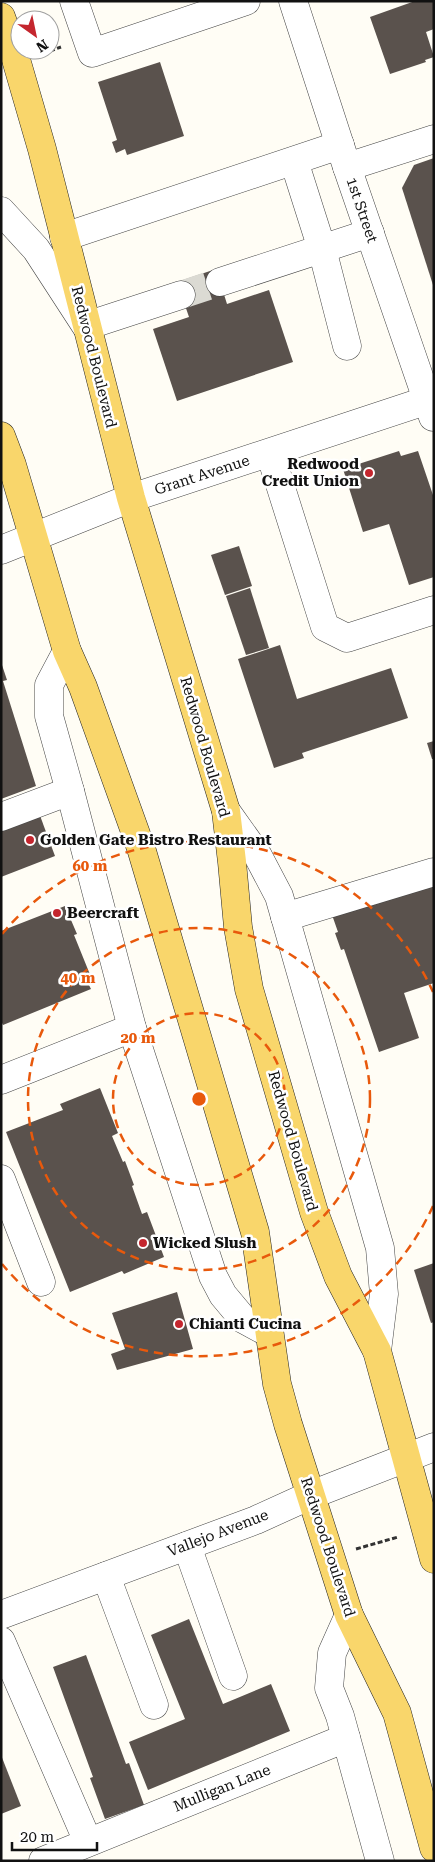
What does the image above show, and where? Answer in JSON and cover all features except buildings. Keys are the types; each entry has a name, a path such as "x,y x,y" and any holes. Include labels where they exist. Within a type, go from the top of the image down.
{"main road":[{"name":"Redwood Boulevard","path":"1,17 15,56 42,149 130,498 226,811 238,927 249,989 314,1212 338,1276 377,1351 434,1559"},
{"name":"Redwood Boulevard","path":"1,436 12,465 67,651 83,687 141,848 254,1232 279,1392 349,1615 397,1713 434,1848"}],"street":[{"path":"74,1 92,53 246,1"},
{"name":"1st Street","path":"293,1 370,234 432,406"},
{"path":"64,238 294,161 344,156 434,139"},
{"path":"294,161 322,249 347,346"},
{"path":"1,211 36,249 86,326 181,296"},
{"path":"220,282 370,234"},
{"name":"Grant Avenue","path":"1,550 130,498 270,452 432,406"},
{"path":"270,452 325,628 347,638 434,610"},
{"path":"67,651 49,686 48,716 70,791 132,1028 213,1276 223,1295 243,1319 269,1333"},
{"path":"1,817 70,791"},
{"path":"226,811 258,856 279,896 380,1248 384,1294 377,1351"},
{"path":"285,917 434,872"},
{"path":"1,1080 132,1028"},
{"path":"1,1180 41,1282"},
{"name":"Vallejo Avenue","path":"1,1614 256,1520 311,1495 434,1447"},
{"path":"188,1546 233,1676"},
{"path":"106,1576 154,1705"},
{"path":"349,1615 332,1653 329,1688 346,1738 380,1861"},
{"path":"1,1641 88,1842"},
{"name":"Mulligan Lane","path":"43,1861 346,1738"}],"path":[{"path":"352,1551 406,1534"}],"tunnel":[{"path":"181,295 220,282"}],"place":[{"name":"Redwood Credit Union","path":"369,473"},
{"name":"Golden Gate Bistro Restaurant","path":"30,840"},
{"name":"Beercraft","path":"57,913"},
{"name":"Wicked Slush","path":"143,1243"},
{"name":"Chianti Cucina","path":"179,1324"}]}
